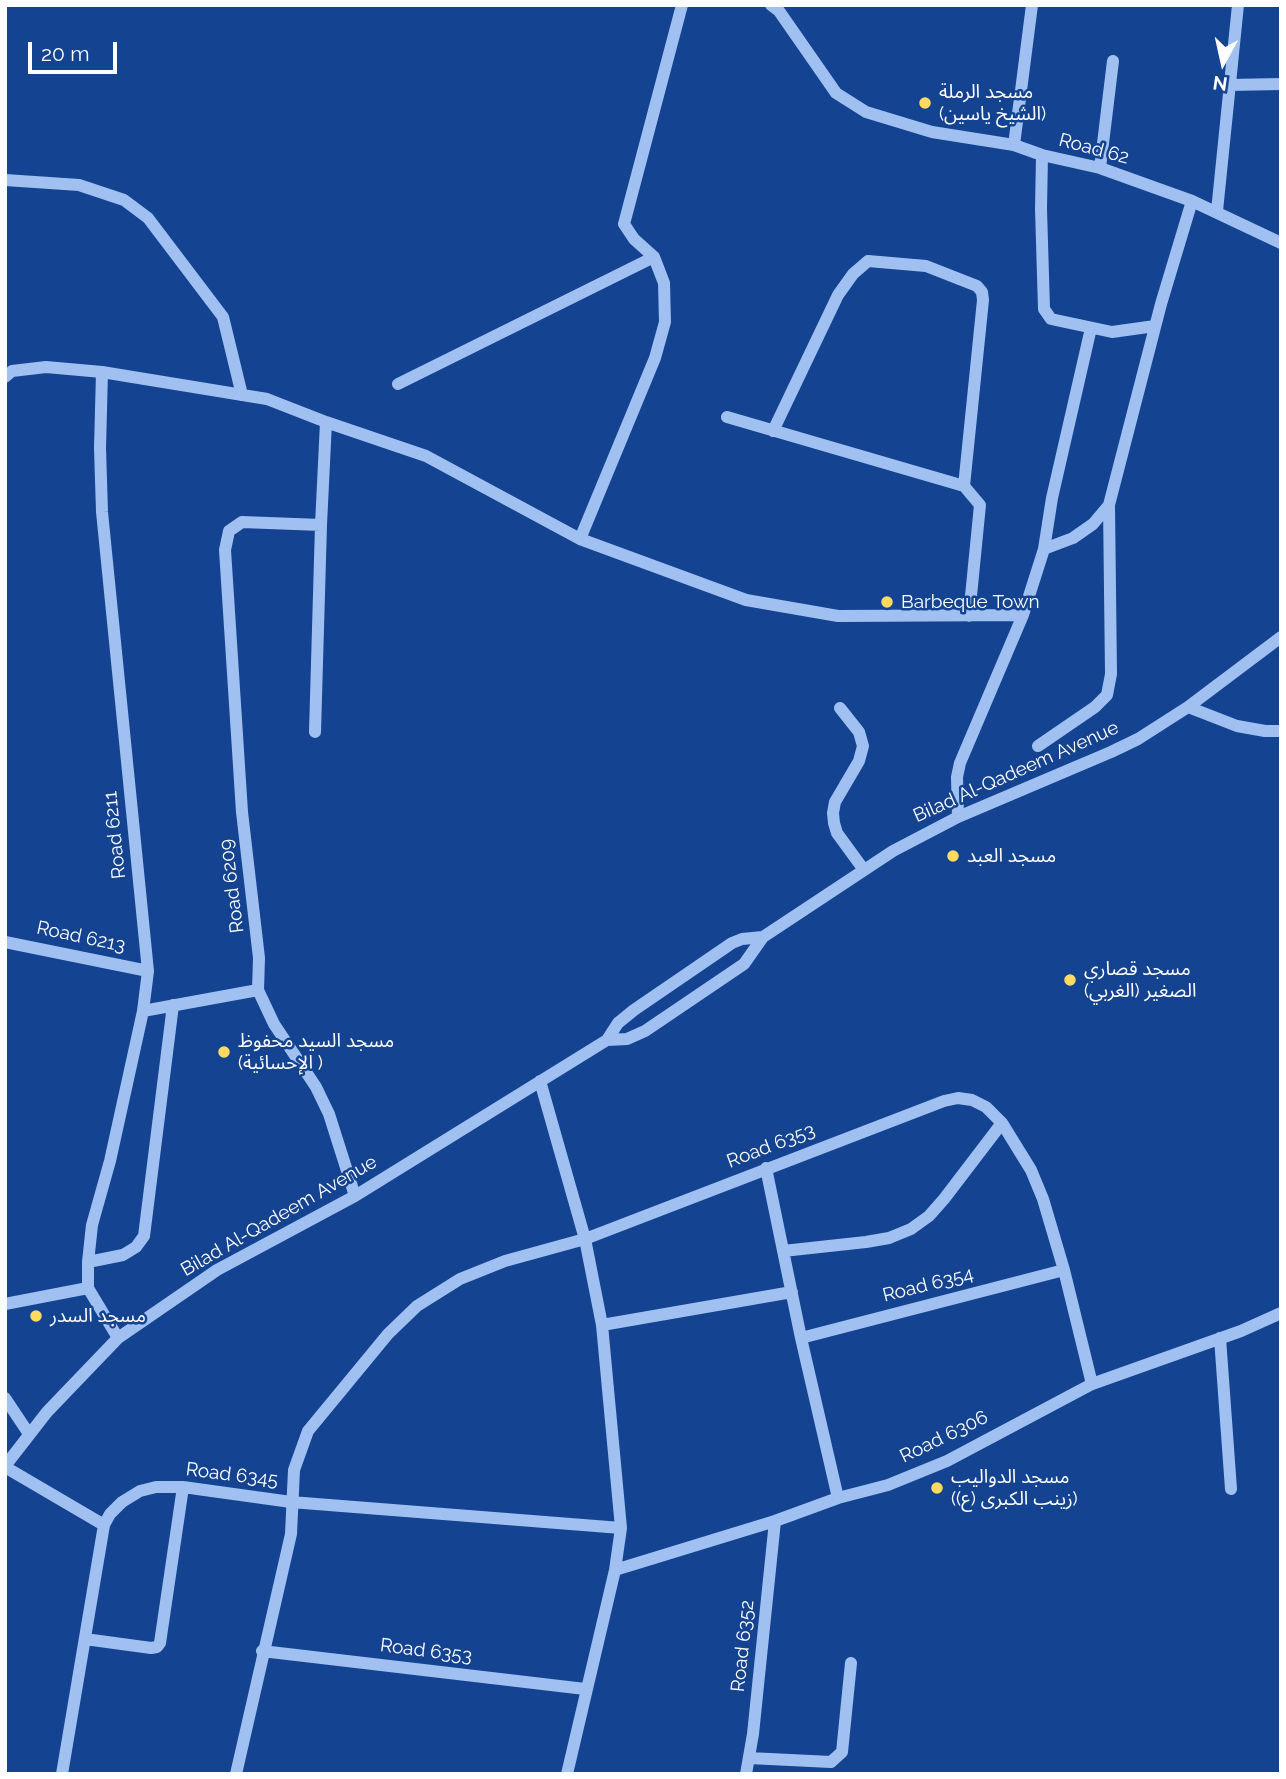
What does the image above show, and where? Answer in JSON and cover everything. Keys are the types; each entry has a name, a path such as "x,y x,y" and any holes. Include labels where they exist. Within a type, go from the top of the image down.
{"street":[{"path":"580,539 655,358 665,322 664,283 654,257 624,224 682,5"},
{"name":"Road 62","path":"771,5 779,11 836,93 866,112 932,132 1014,145 1042,155 1100,168 1217,211 1281,243"},
{"path":"1014,145 1032,5"},
{"path":"1217,211 1238,5"},
{"path":"1100,168 1113,61"},
{"path":"1229,85 1281,84"},
{"path":"1042,155 1044,309 1051,319 1112,332 1155,326"},
{"path":"5,180 79,186 124,200 148,218 223,317 242,395"},
{"path":"1038,746 1095,708 1107,695 1111,674 1109,505 1155,326 1192,201"},
{"path":"398,384 654,257"},
{"path":"773,430 838,295 853,274 868,261 926,266 977,286 984,300 964,486"},
{"path":"958,817 957,777 960,763 1023,615 1044,549 1046,524 1091,328"},
{"path":"7,370 46,367 102,372 267,399 426,457 580,539 746,600 838,616 1023,615"},
{"name":"Road 6211","path":"88,1288 92,1225 110,1161 143,1011 148,971 102,512 102,372"},
{"path":"727,417 964,486 980,505 969,616"},
{"path":"315,732 320,525 326,422"},
{"path":"1044,549 1073,538 1093,524 1109,505"},
{"name":"Road 6209","path":"320,525 242,522 229,531 225,550 242,812 259,958 258,990 274,1024 316,1087 329,1114 355,1196"},
{"name":"Bilad Al-Qadeem Avenue","path":"607,1040 627,1038 645,1031 744,964 763,937 910,841 958,817 1138,739 1188,706 1281,637"},
{"path":"1188,706 1237,726 1281,731"},
{"path":"840,708 859,732 863,746 859,761 835,802 834,823 837,833 864,870"},
{"name":"Bilad Al-Qadeem Avenue","path":"5,1467 47,1412 118,1338 217,1270 355,1196 607,1040 626,1017 732,943 763,937"},
{"name":"Road 6213","path":"5,942 148,971"},
{"path":"143,1011 258,990"},
{"path":"88,1262 122,1255 136,1247 144,1236 173,1005"},
{"path":"540,1081 585,1239 602,1325 621,1528 615,1570 567,1774"},
{"name":"Road 6353","path":"236,1774 262,1651 291,1534 294,1470 308,1431 388,1334 417,1306 460,1279 505,1261 585,1239 944,1101 958,1098 972,1100 986,1107 1002,1123"},
{"path":"783,1251 866,1242 889,1238 911,1229 929,1216 944,1199 1002,1123 1031,1170 1043,1199 1064,1270 1092,1384"},
{"path":"766,1168 838,1498"},
{"name":"Road 6354","path":"801,1338 1064,1270"},
{"path":"5,1304 88,1288 118,1338"},
{"path":"602,1325 792,1292"},
{"name":"Road 6306","path":"615,1570 775,1521 838,1498 888,1485 947,1461 1092,1384 1270,1320 1281,1313"},
{"path":"1220,1338 1231,1489"},
{"path":"5,1398 29,1434"},
{"path":"5,1467 104,1525 62,1774"},
{"name":"Road 6345","path":"104,1525 122,1502 140,1491 156,1487 183,1487 291,1502 621,1528"},
{"path":"85,1639 150,1648 160,1643 183,1487"},
{"name":"Road 6352","path":"746,1774 775,1521"},
{"name":"Road 6353","path":"262,1651 585,1689"},
{"path":"749,1758 831,1762 842,1752 851,1663"}],"place":[{"name":"مسجد الرملة (الشيخ ياسين)","path":"925,103"},
{"name":"Barbeque Town","path":"887,602"},
{"name":"مسجد العبد","path":"953,856"},
{"name":"مسجد قصاري الصغير (الغربي)","path":"1070,980"},
{"name":"مسجد السيد محفوظ (الإحسائية )","path":"224,1052"},
{"name":"مسجد السدر","path":"36,1316"},
{"name":"مسجد الدواليب (زينب الكبرى (ع))","path":"937,1488"}]}
